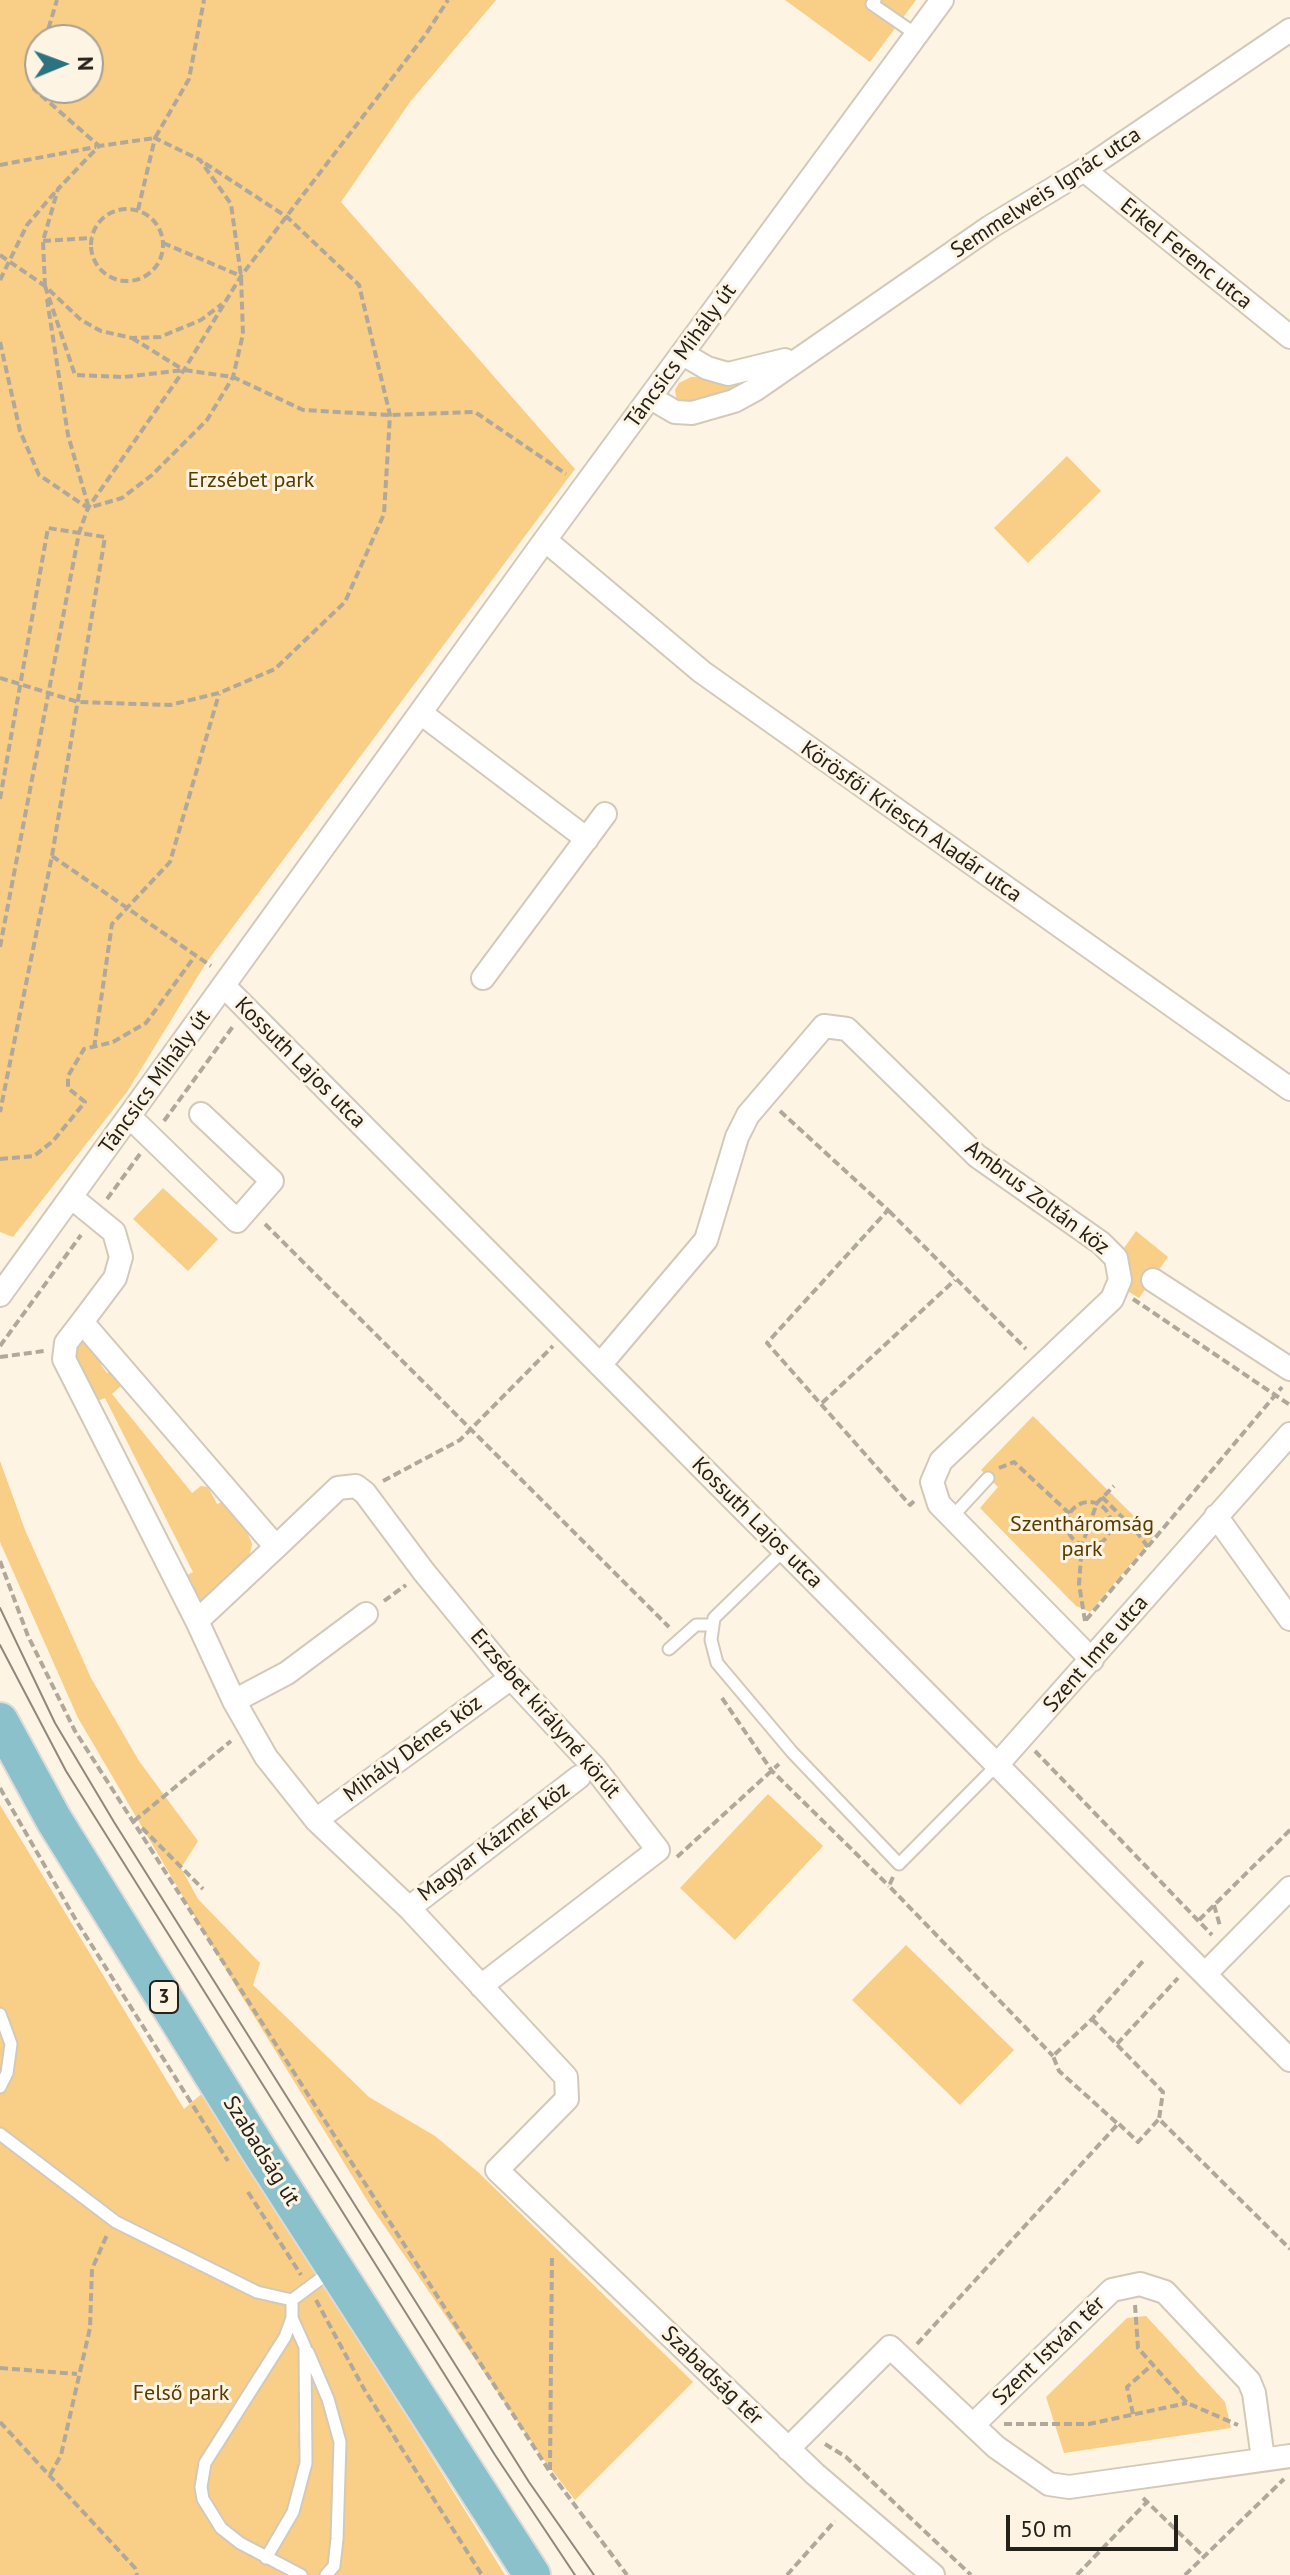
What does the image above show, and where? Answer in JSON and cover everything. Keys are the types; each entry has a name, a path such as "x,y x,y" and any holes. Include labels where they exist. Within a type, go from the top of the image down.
{"main road":[{"name":"Szabadság út","path":"0,1721 54,1820 321,2278 532,2575"}],"street":[{"name":"Táncsics Mihály út","path":"0,1295 131,1118 545,540 942,0"},
{"name":"Semmelweis Ignác utca","path":"651,398 675,412 704,412 756,389 990,227 1084,170 1290,30"},
{"name":"Erkel Ferenc utca","path":"1084,170 1290,337"},
{"name":"Semmelweis Ignác utca","path":"683,354 707,368 728,374 802,356"},
{"name":"Körösfői Kriesch Aladár utca","path":"545,540 702,672 1290,1089"},
{"path":"422,714 587,839"},
{"path":"483,978 605,814"},
{"name":"Kossuth Lajos utca","path":"228,981 246,1009 1290,2060"},
{"name":"Ambrus Zoltán köz","path":"600,1365 706,1240 737,1137 763,1096 824,1026 847,1029 977,1156 1110,1251 1120,1272 1118,1288"},
{"path":"131,1118 237,1221 272,1181 201,1114"},
{"path":"71,1197 114,1232 121,1257 115,1278 63,1353 67,1370 197,1621 234,1701 266,1757 316,1820 409,1908 481,1986 658,1850"},
{"path":"1153,1280 1290,1369"},
{"path":"1092,1660 939,1504 932,1482 941,1461 1112,1299 1118,1288"},
{"path":"82,1322 276,1547"},
{"name":"Szent Imre utca","path":"997,1765 1290,1434"},
{"path":"197,1621 338,1488 356,1486 365,1493"},
{"name":"Erzsébet királyné körút","path":"365,1493 424,1572 511,1678 594,1767 658,1850"},
{"path":"1216,1516 1290,1619"},
{"path":"234,1701 287,1673 366,1614"},
{"name":"Mihály Dénes köz","path":"316,1820 511,1678"},
{"name":"Magyar Kázmér köz","path":"409,1908 579,1777"},
{"path":"1199,1968 1290,1888"},
{"name":"Szabadság tér","path":"481,1986 566,2077 569,2089 567,2099 497,2170 788,2449 933,2575"},
{"path":"1134,2285 1152,2286 1165,2292 1249,2381 1254,2393 1263,2459"},
{"name":"Szent István tér","path":"973,2425 1112,2290 1134,2285"},
{"path":"788,2449 890,2347 903,2360"},
{"name":"Szent István tér","path":"903,2360 996,2447 1049,2484 1069,2487 1290,2456"}],"lane":[{"path":"875,0 872,4 917,35"},
{"path":"952,1517 988,1478"},
{"path":"784,1550 722,1607 712,1625 712,1651 717,1663 792,1752 899,1864 997,1765"},
{"path":"669,1649 696,1625 712,1625"},
{"path":"0,2014 11,2044 7,2073 0,2087"},
{"path":"0,2134 116,2222 257,2292 292,2300"},
{"path":"292,2300 321,2278"},
{"path":"292,2300 292,2318 274,2359 205,2463 201,2487 203,2499 221,2528 266,2558 301,2575"},
{"path":"292,2318 328,2399 340,2442 337,2539 334,2566 326,2575"},
{"path":"266,2558 289,2521 306,2463 305,2347"}],"path":[{"path":"50,24 57,0"},
{"path":"138,210 155,138 189,79 204,0"},
{"path":"0,947 79,533 88,508 184,370 241,276 426,34 448,0"},
{"path":"51,104 99,146"},
{"path":"0,165 155,138 200,160 287,217 359,285 390,415 384,514 345,602 275,669 219,693 170,705 78,702 0,678"},
{"path":"0,280 27,225 99,146"},
{"path":"88,508 122,498 152,475 207,420 233,377 243,334 241,276 231,204 200,160"},
{"path":"58,189 43,241 45,286 68,435 88,508"},
{"path":"122,209 138,210 151,217 160,230 163,243 155,268 131,281 118,280 97,264 92,238 108,214 122,209"},
{"path":"43,241 92,238"},
{"path":"163,243 241,276"},
{"path":"0,255 45,286 81,320 101,331 132,338 160,337 187,327 226,301"},
{"path":"45,286 75,375 124,377 184,370 233,377 303,410 390,415 475,412 584,487"},
{"path":"132,338 184,370"},
{"path":"0,342 20,431 39,475 88,508"},
{"path":"0,799 48,528 105,537 52,856 0,1112"},
{"path":"94,1048 112,924 170,862 219,693"},
{"path":"52,856 127,905 228,981"},
{"path":"0,1159 34,1156 53,1141 85,1102 68,1088 68,1076 84,1049 113,1042 146,1023 195,956"},
{"path":"0,1346 246,1009"},
{"path":"763,1096 888,1210 1042,1365"},
{"path":"888,1210 767,1343 910,1505 932,1482"},
{"path":"269,1227 589,1545"},
{"path":"822,1403 955,1280"},
{"path":"1118,1288 1290,1405"},
{"path":"365,1493 399,1470 452,1446 567,1332"},
{"path":"0,1357 35,1350 63,1353"},
{"path":"1081,1626 1290,1376"},
{"path":"1014,1462 1070,1514"},
{"path":"1086,1620 1079,1584 1082,1545 1097,1503 1114,1486"},
{"path":"1102,1497 1148,1547"},
{"path":"1097,1503 1110,1516 1109,1534 1100,1543 1082,1545 1070,1534 1070,1514 1080,1504 1097,1503"},
{"path":"0,1561 28,1636 75,1731 550,2472 627,2575"},
{"path":"366,1614 424,1572"},
{"path":"134,1821 249,1727"},
{"path":"1022,1738 1206,1928"},
{"path":"658,1850 668,1859 680,1857 792,1752"},
{"path":"0,1788 77,1922 233,2168"},
{"path":"134,1821 203,1889"},
{"path":"1199,1920 1290,1830"},
{"path":"899,1864 889,1886 1053,2056 1059,2071 1138,2142 1159,2119 1163,2092 1092,2019"},
{"path":"1053,2056 1092,2019 1144,1960"},
{"path":"1117,2044 1199,1968"},
{"path":"1159,2119 1290,2249"},
{"path":"903,2360 1118,2124"},
{"path":"241,2181 321,2278 364,2389 482,2575"},
{"path":"50,2475 61,2455 90,2328 94,2261 116,2222"},
{"path":"550,2472 553,2224"},
{"path":"1134,2285 1138,2348 1187,2403 1258,2434"},
{"path":"1133,2414 1127,2387 1153,2364"},
{"path":"0,2368 78,2374"},
{"path":"973,2425 1089,2424 1187,2403"},
{"path":"0,2422 135,2568 137,2575"},
{"path":"809,2428 835,2453 846,2457 968,2574"},
{"path":"1185,2575 1286,2477 1290,2481"},
{"path":"1125,2479 1204,2557"},
{"path":"1077,2575 1147,2502"},
{"path":"787,2575 850,2504"}],"green space":[{"name":"Erzsébet park","path":"0,0 496,0 410,102 341,202 575,469 206,963 127,1092 13,1237 0,1232"},
{"path":"785,0 916,0 870,62"},
{"path":"691,377 747,382 725,395 693,406 677,402 675,390 679,383"},
{"path":"1067,456 1101,491 1028,563 994,528"},
{"path":"163,1188 218,1239 188,1271 133,1219"},
{"path":"1136,1231 1168,1257 1139,1298 1126,1290 1122,1251"},
{"path":"83,1342 105,1362 101,1365 107,1373 112,1370 123,1384 112,1394 192,1493 201,1486 208,1487 217,1504 222,1502 248,1534 252,1544 250,1554 208,1600 195,1600 184,1577 193,1572 105,1398 95,1402 73,1362 76,1348"},
{"name":"Szentháromság park","path":"1033,1416 1154,1536 1090,1612 1076,1606 980,1508 998,1487 981,1470"},
{"path":"0,1461 25,1530 91,1678 139,1761 198,1841 181,1868 198,1899 260,1963 253,1985 369,2097 435,2136 478,2172 693,2382 575,2500 541,2456 370,2205 238,1990 78,1718 0,1542"},
{"path":"768,1794 823,1846 735,1940 680,1888"},
{"name":"Felső park","path":"0,1805 184,2109 205,2091 505,2575 0,2575"},
{"path":"906,1945 1014,2050 960,2105 852,2000"},
{"path":"1146,2316 1225,2402 1231,2428 1064,2453 1046,2397 1127,2318"}],"tram line":[{"path":"0,1608 55,1723 114,1822 529,2482 594,2575"},
{"path":"0,1645 66,1771 495,2455 575,2575"}]}
